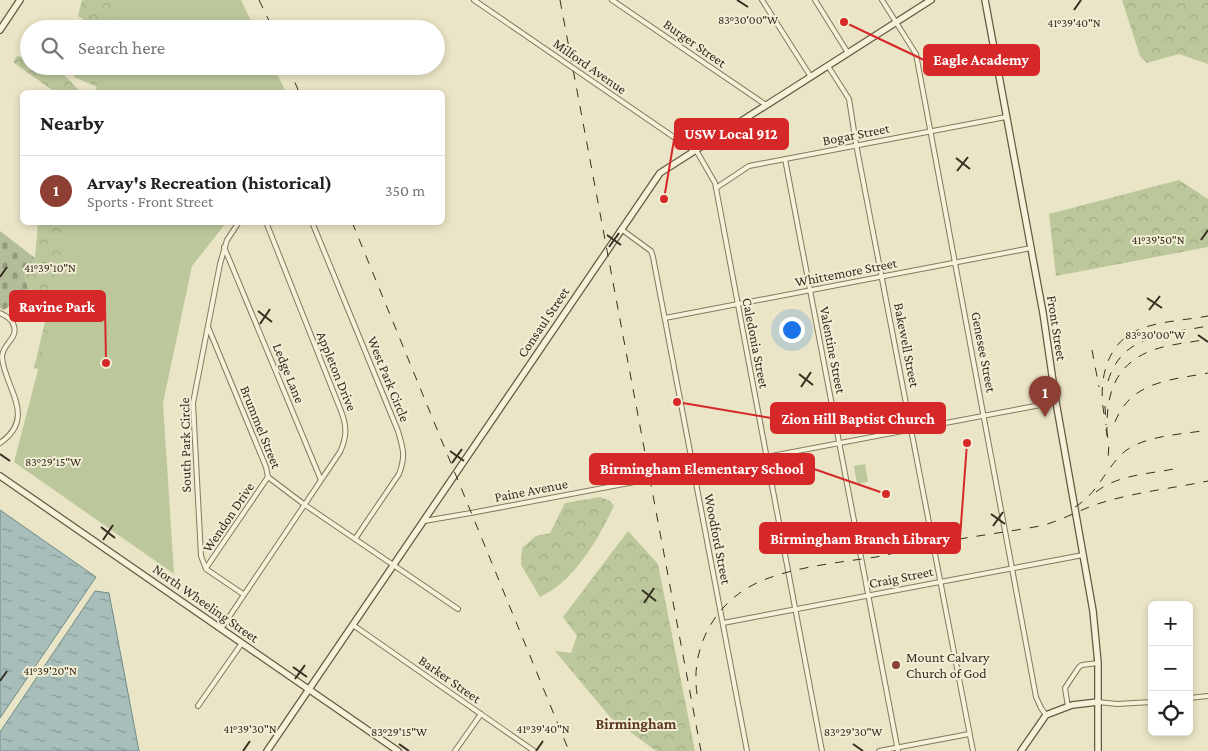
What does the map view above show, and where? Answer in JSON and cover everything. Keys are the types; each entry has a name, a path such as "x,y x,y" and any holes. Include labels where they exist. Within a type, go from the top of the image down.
{"street":[{"path":"0,30 20,0"},
{"name":"Milford Avenue","path":"474,0 694,151"},
{"name":"Burger Street","path":"612,0 766,105"},
{"path":"762,0 811,77"},
{"path":"815,0 848,53"},
{"name":"Genesee Street","path":"882,0 916,54 1036,697 1046,715"},
{"name":"Consaul Street","path":"267,751 660,173 931,0"},
{"name":"Front Street","path":"985,0 1043,313 1056,402 1095,622 1098,663 1098,751"},
{"name":"Bakewell Street","path":"828,66 849,100 973,751"},
{"name":"Bogar Street","path":"716,188 749,166 856,144 1006,117"},
{"name":"Caledonia Street","path":"694,151 715,183 822,751"},
{"name":"Valentine Street","path":"785,159 897,749"},
{"name":"South Park Circle","path":"206,569 199,543 192,403 224,247 237,225"},
{"name":"Appleton Drive","path":"221,629 340,452 346,437 346,427 341,411 267,225"},
{"name":"West Park Circle","path":"313,225 398,431 404,454 399,474 355,539"},
{"name":"Woodford Street","path":"621,229 651,251 746,751"},
{"name":"Ledge Lane","path":"224,247 321,480"},
{"name":"Whittemore Street","path":"665,318 1031,248"},
{"path":"0,313 9,318 14,324 14,337 5,346 2,356 6,373 17,400 18,413 11,434 0,443"},
{"name":"Brummel Street","path":"208,327 266,467 268,477 305,505 458,609"},
{"name":"Paine Avenue","path":"423,521 1056,402"},
{"name":"North Wheeling Street","path":"0,476 398,751"},
{"name":"Wendon Drive","path":"206,569 268,477"},
{"name":"Craig Street","path":"723,623 1083,555"},
{"path":"206,569 243,594"},
{"name":"Barker Street","path":"353,625 534,751"},
{"path":"198,706 242,643"},
{"path":"1068,706 1065,688 1071,678 1082,665 1098,663"},
{"path":"1193,698 1208,696"},
{"path":"1021,751 1046,715 1068,706 1098,702 1117,704 1148,702"},
{"path":"456,751 481,714"},
{"path":"879,751 969,734"}],"green space":[{"path":"82,0 156,0 152,20 84,20 78,16"},
{"path":"120,0 241,0 251,20 114,20"},
{"path":"1122,0 1208,0 1208,64 1179,54 1147,63 1140,56"},
{"path":"17,56 20,57 20,67 13,62"},
{"path":"31,75 64,75 79,90 52,90"},
{"path":"74,75 123,75 111,90 104,90 74,77"},
{"path":"100,75 278,75 285,90 96,90"},
{"path":"1179,180 1208,199 1208,247 1056,276 1049,214"},
{"path":"38,225 72,225 45,371 34,368 47,313 29,292 24,274 35,258"},
{"path":"66,225 224,225 192,266 163,403 174,574 14,462 50,324"},
{"path":"0,231 35,258 24,274 29,292 4,310 0,308"},
{"path":"865,464 868,482 857,484 854,466"},
{"path":"600,497 610,501 614,506 601,532 575,570 553,590 540,597 521,565 522,548 536,536 550,533 565,503"},
{"path":"628,531 658,564 695,751 656,751 610,717 555,651 571,653 577,636 563,617"}],"water":[{"path":"0,510 96,577 0,718"},
{"path":"95,591 109,593 139,751 0,751 0,732"}],"railway":[{"path":"259,0 269,20"},
{"path":"560,0 701,751"},
{"path":"292,75 298,90"},
{"path":"353,225 569,751"},
{"path":"1104,414 1102,401 1104,376 1107,364 1119,343 1128,335 1148,326 1208,316"},
{"path":"1108,381 1115,365 1135,345 1148,339 1177,331 1208,326"},
{"path":"1107,436 1108,410 1113,386 1126,367 1136,359 1155,349 1208,339"},
{"path":"1092,350 1099,387"},
{"path":"1115,422 1122,408 1142,390 1167,381 1208,373"},
{"path":"1105,406 1106,425"},
{"path":"1106,429 1109,443 1108,459"},
{"path":"1075,507 1094,491 1112,465 1126,450 1147,440 1208,430"},
{"path":"1096,492 1104,486 1123,479 1174,469"},
{"path":"697,694 696,679 700,649 712,622 732,599 744,590 773,576 808,567 876,557 942,542 1040,526 1117,499 1208,481"}],"place":[{"name":"Eagle Academy","path":"844,22"},
{"name":"USW Local 912","path":"664,199"},
{"name":"Ravine Park","path":"106,363"},
{"name":"Zion Hill Baptist Church","path":"677,402"},
{"name":"Arvay's Recreation (historical)","path":"1045,417"},
{"name":"Birmingham Branch Library","path":"967,443"},
{"name":"Birmingham Elementary School","path":"886,494"},
{"name":"Mount Calvary Church of God","path":"896,665"}],"district":[{"name":"Birmingham","path":"636,724"}]}
